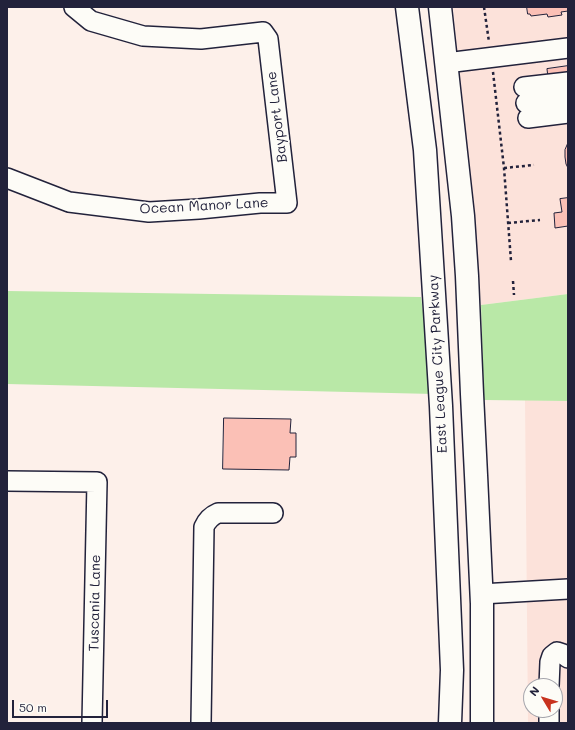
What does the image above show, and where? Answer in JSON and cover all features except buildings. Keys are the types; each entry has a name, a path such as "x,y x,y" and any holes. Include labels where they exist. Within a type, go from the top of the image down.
{"main road":[{"name":"East League City Parkway","path":"407,7 425,150 441,406 452,670 450,723"},
{"path":"440,7 463,216 466,261 481,594 482,723"}],"street":[{"name":"Bayport Lane","path":"74,7 91,21 143,36 201,39 263,32 268,39 287,203"},
{"path":"446,63 568,48"},
{"path":"526,101 568,82"},
{"path":"526,101 568,91"},
{"path":"526,101 568,98"},
{"path":"526,101 568,113"},
{"name":"Ocean Manor Lane","path":"7,178 69,202 149,212 260,203 287,203"},
{"name":"Tuscania Lane","path":"7,481 97,482 92,723"},
{"path":"201,723 204,527 209,518 218,513 273,513"},
{"path":"481,594 568,589"},
{"path":"549,678 550,662 552,656 558,652 568,658"}],"path":[{"path":"484,7 490,49"},
{"path":"492,70 504,168 511,261"},
{"path":"504,168 534,165"},
{"path":"508,223 540,220"},
{"path":"513,281 514,295"}],"shaded area":[{"path":"453,7 568,7 568,294 481,305"},
{"path":"525,400 568,401 568,723 528,723 528,718 563,718 563,678 528,678"}],"green space":[{"path":"7,291 421,297 434,394 7,384"},
{"path":"568,294 568,401 484,400 481,305"}]}
